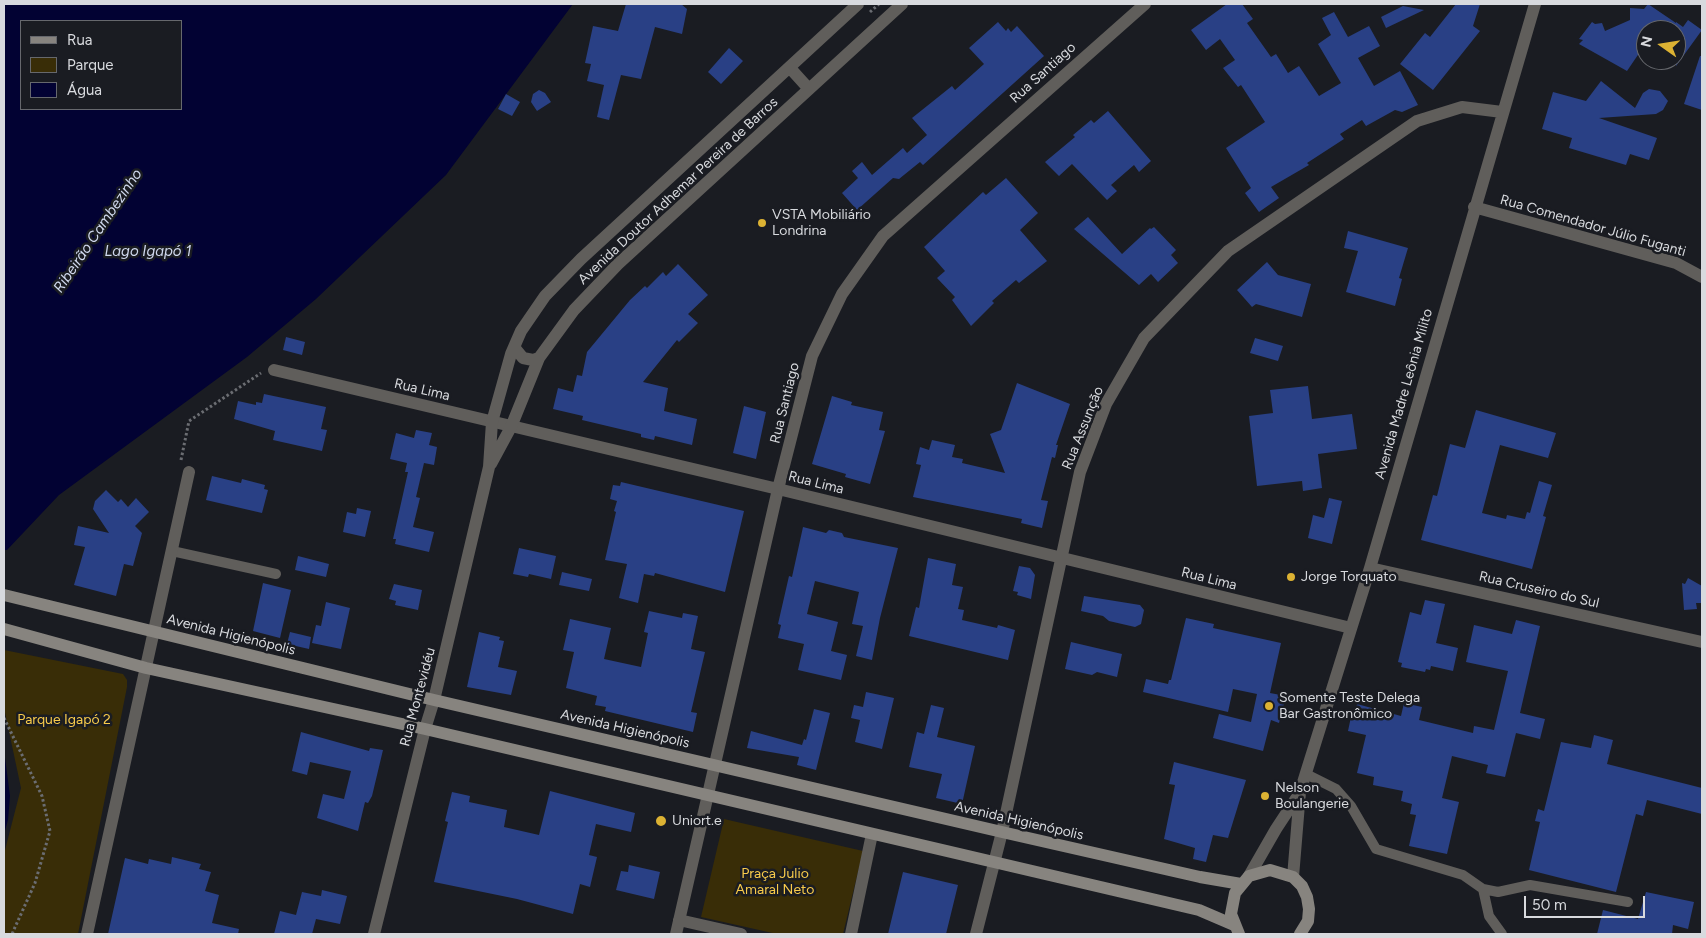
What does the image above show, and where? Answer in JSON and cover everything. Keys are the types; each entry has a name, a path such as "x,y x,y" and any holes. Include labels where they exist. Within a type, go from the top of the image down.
{"main road":[{"name":"Avenida Higienópolis","path":"4,595 434,700 1002,832 1200,877 1245,880"},
{"path":"4,629 146,668 425,729 708,794 1199,910 1236,929"},
{"path":"1236,929 1231,903 1245,880 1270,870 1293,877 1302,886 1307,897 1309,909 1308,922 1300,934"}],"street":[{"name":"Avenida Doutor Adhemar Pereira de Barros","path":"492,422 514,347 526,323 545,296 569,271 858,4"},
{"name":"Avenida Doutor Adhemar Pereira de Barros","path":"511,427 539,358 574,310 618,264 902,4"},
{"name":"Rua Santiago","path":"676,934 778,489 812,356 842,294 883,236 1145,4"},
{"name":"Avenida Madre Leônia Milito","path":"1293,877 1300,792 1370,568 1474,207 1535,4"},
{"path":"790,68 809,89"},
{"name":"Rua Assunção","path":"976,934 1002,832 1080,472 1106,404 1144,338 1228,251 1417,121 1462,107 1502,112"},
{"name":"Rua Comendador Júlio Fuganti","path":"1474,207 1676,263 1702,276"},
{"path":"514,347 523,358 533,360 539,358"},
{"name":"Rua Lima","path":"272,369 778,489 1350,628"},
{"name":"Rua Montevidéu","path":"374,934 425,729 434,700 489,467 492,422"},
{"name":"Rua Montevidéu","path":"489,467 511,427"},
{"path":"87,934 172,551 184,470"},
{"name":"Rua Cruseiro do Sul","path":"1370,568 1702,642"},
{"name":"Avenida Madre Leônia Milito","path":"1245,880 1300,792"},
{"path":"851,934 872,834"},
{"path":"679,920 741,934"}],"lane":[{"path":"172,551 276,574"},
{"path":"1306,774 1336,789 1351,806 1376,849 1463,875 1483,889 1498,892 1530,885 1628,902"},
{"path":"1483,889 1489,916 1502,934"}],"path":[{"path":"184,470 189,421 272,369"},
{"path":"4,718 42,796 50,831 35,883 12,934"}],"green space":[{"name":"Parque Igapó 2","path":"4,650 123,674 127,680 78,934 4,934 4,854 21,788 4,708"},
{"name":"Praça Julio Amaral Neto","path":"724,819 863,851 843,934 777,934 701,917"}],"water":[{"name":"Lago Igapó 1","path":"4,4 573,4 446,175 316,299 247,357 59,495 7,550 4,550"},
{"path":"4,750 10,796 8,820 4,834"}],"building":[{"path":"626,4 681,4 687,9 682,34 655,27 641,79 621,75 609,120 597,117 604,85 587,81 591,64 585,63 593,26 618,31"},
{"path":"1227,4 1242,4 1253,19 1247,23 1271,57 1276,54 1288,73 1299,66 1319,96 1341,83 1318,44 1331,35 1322,18 1334,12 1348,37 1369,26 1380,46 1358,58 1374,86 1400,71 1418,105 1402,112 1395,110 1366,126 1362,120 1340,134 1344,139 1307,163 1309,165 1271,187 1279,198 1259,212 1245,193 1251,188 1226,148 1265,122 1241,85 1238,87 1223,68 1235,60 1220,39 1206,50 1191,30"},
{"path":"1456,4 1480,4 1473,26 1480,31 1433,90 1400,64 1425,33 1430,37"},
{"path":"1648,4 1672,20 1636,20 1636,58 1627,71 1579,44 1583,40 1579,39 1592,22 1595,24 1602,23 1605,31 1630,20 1630,8 1644,9"},
{"path":"1403,6 1424,10 1386,28 1381,17"},
{"path":"1688,20 1702,30 1686,52 1686,23"},
{"path":"998,22 1006,31 1008,28 1011,32 1017,26 1044,56 923,165 920,162 899,179 893,178 857,210 842,193 858,178 852,171 862,162 872,175 903,148 907,153 927,135 912,118 952,86 955,90 984,64 969,48"},
{"path":"729,48 743,61 721,84 708,72"},
{"path":"1700,56 1702,56 1702,110 1684,104"},
{"path":"1601,81 1635,108 1643,93 1649,89 1660,91 1668,101 1663,110 1656,114 1599,118 1657,138 1649,160 1630,154 1626,165 1569,148 1572,138 1542,129 1553,92 1586,101"},
{"path":"539,90 545,93 551,102 537,111 531,102 533,94"},
{"path":"506,94 520,102 512,116 498,109"},
{"path":"1108,111 1151,161 1139,172 1134,165 1111,185 1117,191 1107,200 1072,164 1059,176 1045,162 1075,137 1073,135 1091,120 1094,123"},
{"path":"1006,178 1038,213 1020,230 1047,261 1019,283 1016,280 992,301 994,303 971,326 952,300 955,297 937,278 945,271 924,247 983,192 986,195"},
{"path":"1088,217 1122,254 1150,228 1154,227 1176,250 1171,255 1178,263 1158,282 1151,274 1139,285 1074,229"},
{"path":"1348,231 1408,248 1399,278 1402,279 1395,306 1346,292 1358,251 1344,248"},
{"path":"1267,262 1278,275 1311,284 1302,317 1256,304 1252,307 1237,290"},
{"path":"678,264 708,295 688,314 698,323 679,342 677,340 643,382 668,388 664,411 697,419 692,445 655,436 654,440 641,437 641,434 582,420 583,416 553,409 558,388 573,392 577,375 582,376 587,352 630,300 645,286 647,288 663,272 666,276"},
{"path":"286,337 305,342 302,355 283,350"},
{"path":"1255,338 1283,346 1278,361 1250,353"},
{"path":"1017,383 1070,404 1056,445 1058,445 1055,458 1052,457 1041,500 1048,501 1042,528 1021,523 1022,519 913,497 921,465 916,464 920,447 929,450 932,440 955,445 952,457 963,459 962,463 1005,473 990,434 1001,430"},
{"path":"1308,386 1312,419 1352,414 1357,449 1318,454 1322,488 1303,491 1302,481 1257,486 1249,416 1273,413 1270,390"},
{"path":"264,394 326,407 321,429 327,430 322,451 273,440 275,431 234,419 238,401 256,405 256,402 262,403"},
{"path":"832,396 852,402 851,405 883,412 879,430 885,431 870,484 845,477 846,474 812,464"},
{"path":"744,406 766,412 756,459 733,453"},
{"path":"1476,410 1556,433 1548,458 1500,445 1482,513 1506,519 1507,515 1525,519 1527,512 1530,513 1539,481 1552,485 1543,516 1546,517 1532,569 1421,540 1433,495 1437,496 1450,444 1465,448"},
{"path":"416,430 432,433 429,445 437,447 434,465 424,463 416,497 420,498 413,527 434,532 429,552 395,544 396,539 393,539 408,472 405,472 407,463 390,459 396,433 414,438"},
{"path":"212,476 241,483 242,479 265,485 264,489 268,490 262,513 206,500"},
{"path":"621,482 744,511 725,592 655,573 654,576 644,574 638,603 619,598 627,564 605,560 617,501 610,499 613,485 620,486"},
{"path":"106,490 118,502 121,499 128,507 136,498 149,512 135,526 142,533 133,566 124,564 116,596 74,585 85,547 74,545 78,526 109,533 93,509 95,501"},
{"path":"1329,498 1342,501 1332,544 1308,538 1313,515 1324,518"},
{"path":"357,508 371,511 365,537 343,532 347,512 356,514"},
{"path":"803,527 826,533 829,530 842,533 844,537 898,548 880,618 872,660 856,656 863,626 852,624 859,592 815,581 807,614 838,622 831,651 847,655 841,680 798,670 804,644 778,638 781,625 778,624 789,576 792,577"},
{"path":"519,548 556,556 551,579 529,574 528,577 513,574"},
{"path":"298,556 329,564 326,577 295,570"},
{"path":"928,558 956,564 952,585 963,587 958,609 964,610 962,620 997,628 998,625 1015,630 1008,660 909,636 916,607 919,608"},
{"path":"1019,566 1030,568 1035,575 1031,599 1017,595 1018,592 1013,591"},
{"path":"562,572 592,579 589,591 559,585"},
{"path":"1688,578 1702,586 1702,603 1696,603 1697,609 1684,610 1682,583 1685,584"},
{"path":"263,583 291,590 280,638 253,631"},
{"path":"394,584 422,590 418,610 395,605 396,601 389,599"},
{"path":"1084,596 1140,605 1144,610 1141,624 1135,627 1109,621 1103,616 1081,611"},
{"path":"1425,600 1445,604 1436,643 1458,648 1453,671 1431,666 1430,670 1426,669 1425,672 1401,667 1402,663 1398,662 1410,612 1421,615"},
{"path":"326,602 350,608 341,649 312,643 316,625 321,626"},
{"path":"649,611 682,618 683,613 698,616 691,649 705,652 691,712 697,713 693,732 605,711 606,707 595,705 597,696 566,688 574,652 563,650 570,619 611,628 604,659 641,667 648,633 644,632"},
{"path":"1186,618 1214,624 1213,628 1281,643 1270,693 1286,696 1279,723 1271,720 1263,751 1213,738 1219,714 1251,722 1257,694 1233,689 1228,712 1143,692 1146,679 1168,684 1169,680 1171,680"},
{"path":"1516,620 1540,626 1520,713 1545,719 1540,739 1516,733 1505,777 1486,773 1488,765 1452,756 1442,798 1459,802 1447,854 1409,846 1416,815 1410,814 1412,804 1401,801 1403,791 1373,785 1374,777 1357,773 1366,735 1348,731 1352,712 1355,713 1357,704 1401,716 1404,703 1422,707 1419,720 1473,733 1474,726 1494,730 1508,671 1466,662 1474,625 1512,634"},
{"path":"290,632 311,637 309,649 287,644"},
{"path":"479,632 500,637 499,640 504,641 498,667 517,671 511,695 467,687"},
{"path":"1071,642 1122,654 1117,677 1097,672 1092,675 1065,669"},
{"path":"866,692 894,698 882,749 855,742 860,720 851,718 854,705 863,707"},
{"path":"931,705 944,708 937,737 975,746 962,804 936,798 942,774 909,767 917,732 924,734"},
{"path":"814,709 830,713 816,770 797,765 799,757 747,748 751,731 802,745 804,739 806,740"},
{"path":"301,732 369,751 370,748 383,750 372,796 368,803 365,802 358,831 317,818 323,794 344,799 351,771 310,762 307,775 292,771"},
{"path":"1594,735 1613,740 1607,764 1702,788 1702,814 1647,800 1643,816 1636,814 1616,892 1529,870 1540,822 1535,821 1538,809 1544,811 1561,742 1591,748"},
{"path":"1174,762 1246,780 1228,838 1213,835 1206,862 1193,859 1195,848 1164,839 1175,785 1169,784"},
{"path":"550,791 635,813 631,832 596,824 589,855 597,857 590,887 580,884 573,914 517,899 434,882 448,822 445,821 452,792 470,796 469,802 507,810 504,827 539,835"},
{"path":"172,857 201,864 199,869 211,872 205,891 219,895 212,923 239,929 238,934 108,934 125,858 148,864 149,859 171,864"},
{"path":"629,865 660,872 654,899 616,890 621,871 628,872"},
{"path":"903,872 958,885 946,934 888,934"},
{"path":"322,890 347,896 340,924 316,919 312,934 274,934 280,911 296,915 302,892 321,896"},
{"path":"1646,892 1694,902 1688,929 1673,925 1672,934 1597,934 1603,910 1638,919"}],"place":[{"name":"VSTA Mobiliário Londrina","path":"762,223"},
{"name":"Jorge Torquato","path":"1291,577"},
{"name":"Somente Teste Delega Bar Gastronômico","path":"1269,706"},
{"name":"Nelson Boulangerie","path":"1265,796"},
{"name":"Uniort.e","path":"661,821"}],"water label":[{"name":"Ribeirão Cambezinho","path":"98,231"}]}
